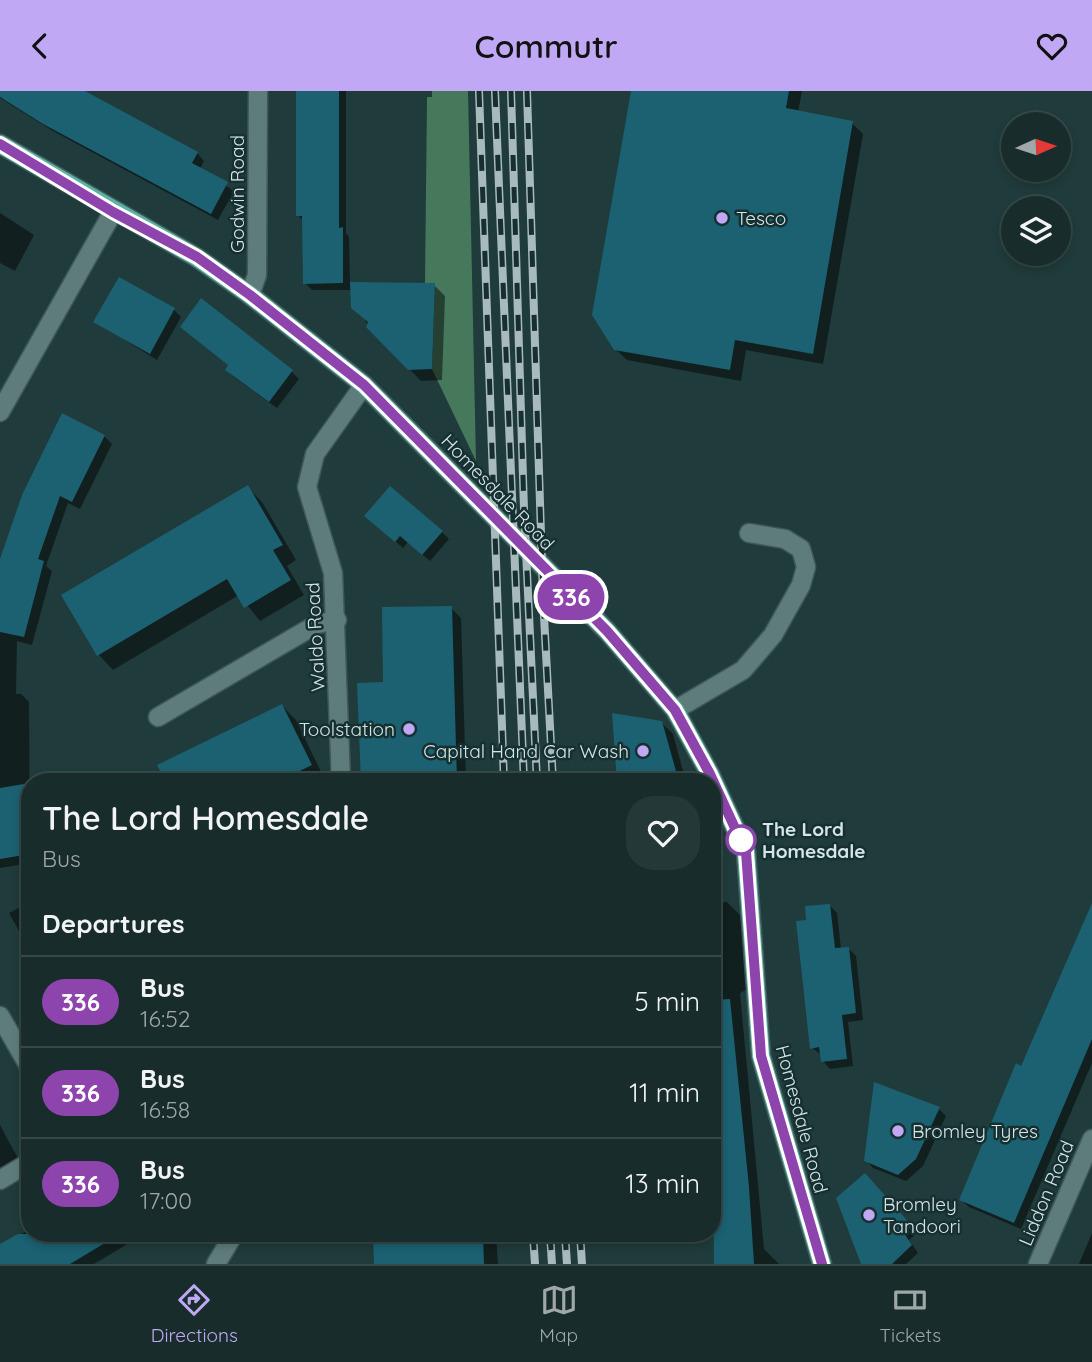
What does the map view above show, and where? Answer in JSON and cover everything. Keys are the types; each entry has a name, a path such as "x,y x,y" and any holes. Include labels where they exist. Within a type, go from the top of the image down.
{"main road":[{"name":"Homesdale Road","path":"0,144 113,212 197,257 364,385 607,631 675,710 709,773"},
{"name":"Homesdale Road","path":"721,798 746,852 761,1056 822,1264"}],"street":[{"name":"Godwin Road","path":"250,295 257,275 258,91"},
{"path":"0,412 113,212"},
{"name":"Waldo Road","path":"341,773 337,620 333,573 307,487 309,469 315,454 364,385"},
{"path":"675,710 743,670 773,635 801,585 806,567 801,549 785,539 750,533"},
{"path":"158,717 317,624 337,620"},
{"path":"0,1016 21,1052"},
{"name":"Liddon Road","path":"1038,1264 1092,1139"},
{"path":"0,1180 21,1167"},
{"path":"216,1264 229,1242"}],"green space":[{"path":"432,91 468,91 476,461 432,369 435,284 425,284 427,97 432,97"}],"building":[{"path":"0,91 85,91 198,152 192,163 228,182 211,214 43,124 0,97"},
{"path":"296,91 339,91 339,228 343,227 343,283 303,284 302,216 296,216"},
{"name":"Tesco","path":"631,91 789,91 786,108 853,121 813,354 735,340 730,370 614,350 592,315"},
{"path":"119,277 175,308 150,354 93,322"},
{"path":"350,282 435,283 432,369 408,370 366,327 368,322 351,308"},
{"path":"201,298 293,370 269,402 225,370 228,365 180,327"},
{"path":"62,413 105,435 72,502 60,496 38,559 44,561 24,637 0,632 0,559 22,495"},
{"path":"248,485 283,545 273,550 291,580 244,608 227,579 97,656 61,595"},
{"path":"390,486 443,531 422,555 400,536 395,542 364,516"},
{"path":"452,606 457,773 361,773 357,683 383,682 382,607"},
{"path":"282,704 312,765 296,773 161,773 157,765"},
{"name":"Capital Hand Car Wash","path":"612,713 662,721 676,773 616,773"},
{"path":"21,784 21,856 0,859 0,788"},
{"path":"1092,903 1092,1039 1014,1223 959,1200 1016,1063 1021,1066"},
{"path":"830,904 835,948 849,947 856,1013 842,1015 847,1059 821,1062 819,1047 810,1049 796,921 806,920 805,906"},
{"path":"730,999 754,1264 714,1264 714,1242 721,1242 721,1000"},
{"name":"Bromley Tyres","path":"874,1082 940,1107 916,1159 898,1175 864,1161"},
{"path":"865,1173 912,1226 904,1233 912,1245 892,1264 861,1264 836,1198"},
{"path":"18,1234 21,1234 21,1242 107,1242 70,1264 0,1264 0,1244"},
{"path":"373,1242 483,1242 484,1264 374,1264"}],"railway":[{"path":"479,91 504,773"},
{"path":"495,91 524,773"},
{"path":"511,91 524,509 537,773"},
{"path":"527,91 543,598 553,773"},
{"path":"534,1242 535,1264"},
{"path":"551,1242 552,1264"},
{"path":"566,1242 567,1264"},
{"path":"581,1242 582,1264"}],"bus line":[{"name":"336","path":"0,144 113,212 197,257 364,385 607,631 675,710 709,773"},
{"name":"336","path":"721,798 746,852 761,1056 822,1264"}],"place":[{"name":"Tesco","path":"722,218"},
{"name":"Toolstation","path":"409,729"},
{"name":"Capital Hand Car Wash","path":"643,751"},
{"name":"The Lord Homesdale","path":"741,840"},
{"name":"Bromley Tyres","path":"898,1131"},
{"name":"Bromley Tandoori","path":"869,1215"}]}
